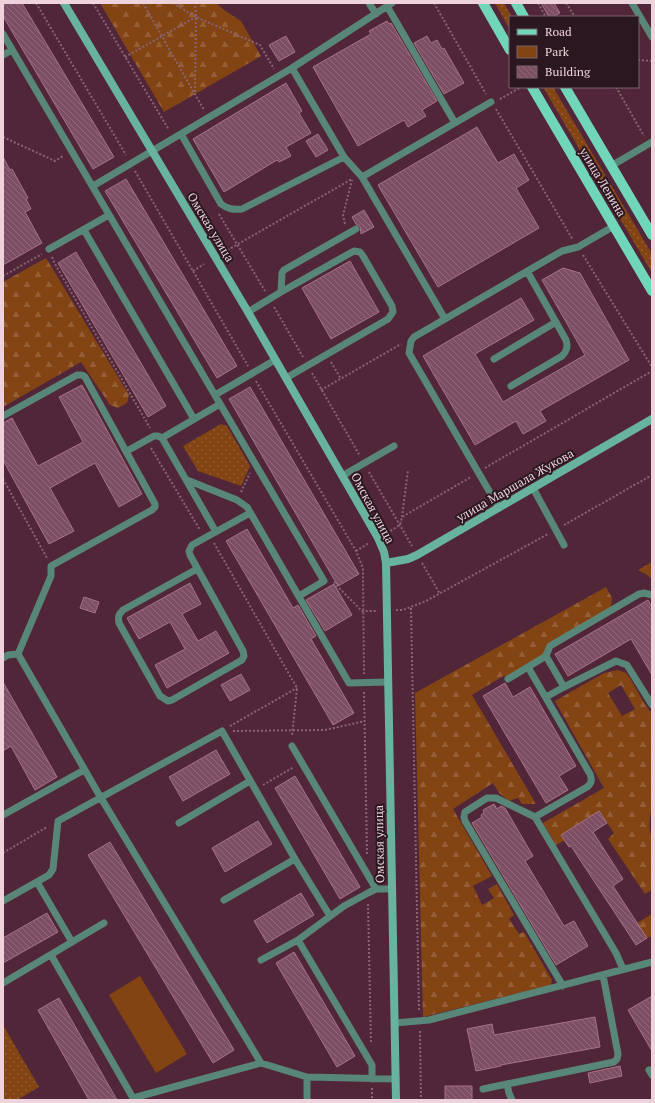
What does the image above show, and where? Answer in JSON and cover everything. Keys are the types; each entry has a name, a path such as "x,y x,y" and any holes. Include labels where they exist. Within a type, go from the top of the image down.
{"main road":[{"name":"Омская улица","path":"64,3 248,312 378,538 384,552 386,563 396,1100"},
{"path":"483,3 509,48"},
{"path":"516,3 523,16"},
{"name":"улица Ленина","path":"533,88 652,291"},
{"name":"улица Ленина","path":"566,88 652,235"},
{"name":"улица Маршала Жукова","path":"386,563 408,559 417,555 652,419"}],"lane":[{"path":"370,3 376,14"},
{"path":"632,3 652,36"},
{"path":"92,186 318,53 390,5 455,123"},
{"path":"3,34 324,581 299,596"},
{"path":"3,55 12,50"},
{"path":"292,68 344,157 362,177 445,319"},
{"path":"362,177 492,103"},
{"path":"178,136 221,204 227,208 235,210 242,209 344,157"},
{"path":"611,166 650,143"},
{"path":"49,249 109,215"},
{"path":"499,508 409,353 411,341 414,337 562,251 578,247 614,226"},
{"path":"282,292 282,273 284,270 356,229"},
{"path":"84,230 194,419"},
{"path":"248,312 354,251 360,252 363,256 392,306 393,312 388,319 286,378"},
{"path":"511,386 562,356 567,351 568,346 527,271"},
{"path":"494,358 556,322"},
{"path":"215,395 275,360"},
{"path":"3,416 77,375 82,375 88,381 127,451 154,500 155,507 51,566 51,576 18,654"},
{"path":"162,438 220,404"},
{"path":"127,451 154,436 162,438 187,480 210,535"},
{"path":"342,476 394,446"},
{"path":"187,480 237,500 247,507 349,683 388,682"},
{"path":"534,488 564,545"},
{"path":"197,569 123,610 119,614 118,618 160,696 168,700 172,700 242,660 244,656 244,651 197,569 189,551 192,545 250,513"},
{"path":"508,679 546,656 550,646 639,594 644,593 652,595"},
{"path":"3,658 8,655 18,654"},
{"path":"18,654 84,770 261,1062"},
{"path":"546,656 564,687"},
{"path":"546,698 564,687 616,661 627,665 652,705"},
{"path":"528,667 592,779 591,784 587,787 536,817"},
{"path":"3,901 49,876 53,869 58,821 222,731 295,859 330,916"},
{"path":"292,746 376,889"},
{"path":"3,815 84,770"},
{"path":"179,823 250,781"},
{"path":"563,986 464,817 465,812 487,798 496,798 536,817 616,953 623,969"},
{"path":"224,900 295,859"},
{"path":"37,882 72,942"},
{"path":"261,960 298,940 344,906 376,889 392,888"},
{"path":"3,983 104,923"},
{"path":"298,940 372,1065 372,1079"},
{"path":"51,955 133,1099 261,1062 307,1077 396,1079"},
{"path":"395,1023 420,1022 652,962"},
{"path":"483,1088 614,1062 617,1059 618,1054 603,975"},
{"path":"307,1077 307,1100"},
{"path":"507,1084 512,1100"}],"path":[{"path":"36,3 131,163 356,551 362,568 368,875"},
{"path":"93,3 125,56 178,136"},
{"path":"143,3 208,118"},
{"path":"173,3 196,17 260,45 278,77"},
{"path":"194,93 195,3"},
{"path":"434,3 578,247 652,367"},
{"path":"538,3 545,16"},
{"path":"566,3 574,16"},
{"path":"125,56 196,17"},
{"path":"639,60 652,61"},
{"path":"492,103 519,88"},
{"path":"617,88 650,143"},
{"path":"3,137 55,161 72,151"},
{"path":"224,252 353,179 343,215 348,234"},
{"path":"217,211 270,299 400,525"},
{"path":"3,276 49,249 55,264 154,436"},
{"path":"193,271 204,264"},
{"path":"321,390 402,343"},
{"path":"327,354 341,379"},
{"path":"402,517 652,371"},
{"path":"147,440 210,535 298,688 292,731 292,746"},
{"path":"237,500 255,463"},
{"path":"356,551 400,525 408,470"},
{"path":"324,581 333,581 362,611 403,610 411,608 652,476"},
{"path":"3,479 51,566"},
{"path":"411,608 421,1100"},
{"path":"222,731 298,688"},
{"path":"222,731 325,730 364,721"},
{"path":"255,790 302,762"},
{"path":"3,853 58,821"},
{"path":"368,893 372,1065"}],"green space":[{"path":"100,3 216,3 241,21 261,56 164,112"},
{"path":"495,3 504,3 511,16 509,16 509,28"},
{"path":"544,88 554,88 652,254 652,273"},
{"path":"46,258 129,395 127,403 118,408 110,405 81,362 3,407 3,282"},
{"path":"221,424 227,426 250,466 241,486 198,471 183,446"},
{"path":"652,562 652,580 649,576 638,570"},
{"path":"606,587 612,598 611,607 548,645 544,655 507,677 503,676 472,695 536,804 522,804 518,798 509,801 499,793 493,783 453,809 492,876 473,886 482,905 494,898 488,889 497,884 514,915 509,919 519,934 524,932 552,980 551,985 423,1017 415,693"},
{"path":"618,670 626,673 652,714 652,809 649,823 652,837 652,890 645,894 608,839 614,833 599,811 562,835 565,840 556,845 543,823 604,788 555,701 604,673","holes":["621,685 635,709 622,716 608,693"]},
{"path":"652,914 652,936 647,938 637,923"},
{"path":"140,976 187,1054 156,1073 109,995"},
{"path":"3,1025 39,1087 17,1100 3,1100"}],"building":[{"path":"3,3 22,3 114,157 93,169 3,16"},
{"path":"541,3 554,3 560,13 555,16 548,16"},
{"path":"387,21 389,24 391,23 437,101 422,110 426,116 408,127 404,120 358,146 313,67 371,34 369,31"},
{"path":"286,36 295,52 279,61 269,45"},
{"path":"427,36 431,43 437,40 442,49 444,48 464,83 444,94 414,43"},
{"path":"286,83 302,111 299,113 311,133 286,147 291,156 279,162 277,160 224,192 193,139"},
{"path":"477,127 498,163 514,154 529,180 516,188 539,228 438,287 378,185"},
{"path":"318,134 328,150 316,157 306,141"},
{"path":"3,157 10,170 12,169 28,198 26,199 31,209 25,212 42,243 3,265"},
{"path":"126,179 237,366 217,378 105,191"},
{"path":"364,210 374,227 361,234 360,226 356,224 352,217"},
{"path":"76,252 166,406 148,417 58,263"},
{"path":"350,261 379,312 331,339 302,288"},
{"path":"563,268 580,273 629,360 540,411 546,421 523,434 516,421 475,445 423,356 521,298 534,320 475,354 503,402 585,355 542,280"},
{"path":"82,385 142,494 119,507 95,463 50,488 74,531 49,544 3,460 3,423 12,418 38,466 83,442 59,397"},
{"path":"250,387 359,574 338,586 229,399"},
{"path":"247,529 293,608 298,605 316,636 311,639 354,713 333,725 226,541"},
{"path":"190,583 201,604 182,614 198,641 216,631 229,653 167,688 155,665 185,649 170,622 139,639 127,618"},
{"path":"334,584 352,615 325,631 306,600"},
{"path":"84,597 99,602 95,613 80,608"},
{"path":"648,600 652,607 652,675 631,639 568,676 555,654"},
{"path":"241,674 250,690 230,701 221,685"},
{"path":"3,682 57,777 35,790 11,746 3,751"},
{"path":"505,683 513,697 530,687 576,766 559,776 568,790 546,803 483,696"},
{"path":"216,750 230,774 183,801 169,777"},
{"path":"295,776 360,887 340,899 275,788"},
{"path":"494,804 497,809 501,806 505,808 533,856 525,861 564,926 574,921 588,946 556,965 472,823 482,817 481,815 484,813 483,810"},
{"path":"599,811 607,823 593,832 623,879 613,886 647,938 636,945 571,846 569,847 561,835"},
{"path":"258,821 272,844 225,872 212,848"},
{"path":"110,842 234,1050 213,1063 88,855"},
{"path":"301,893 314,915 267,943 254,921"},
{"path":"47,913 58,932 3,963 3,938"},
{"path":"294,952 355,1056 337,1067 276,963"},
{"path":"652,996 652,1051 628,1010"},
{"path":"59,998 117,1100 89,1100 38,1010"},
{"path":"595,1017 600,1047 476,1071 467,1029 492,1024 494,1035"},
{"path":"620,1066 622,1076 590,1083 588,1073"},
{"path":"445,1086 472,1086 472,1100 445,1100"}]}
